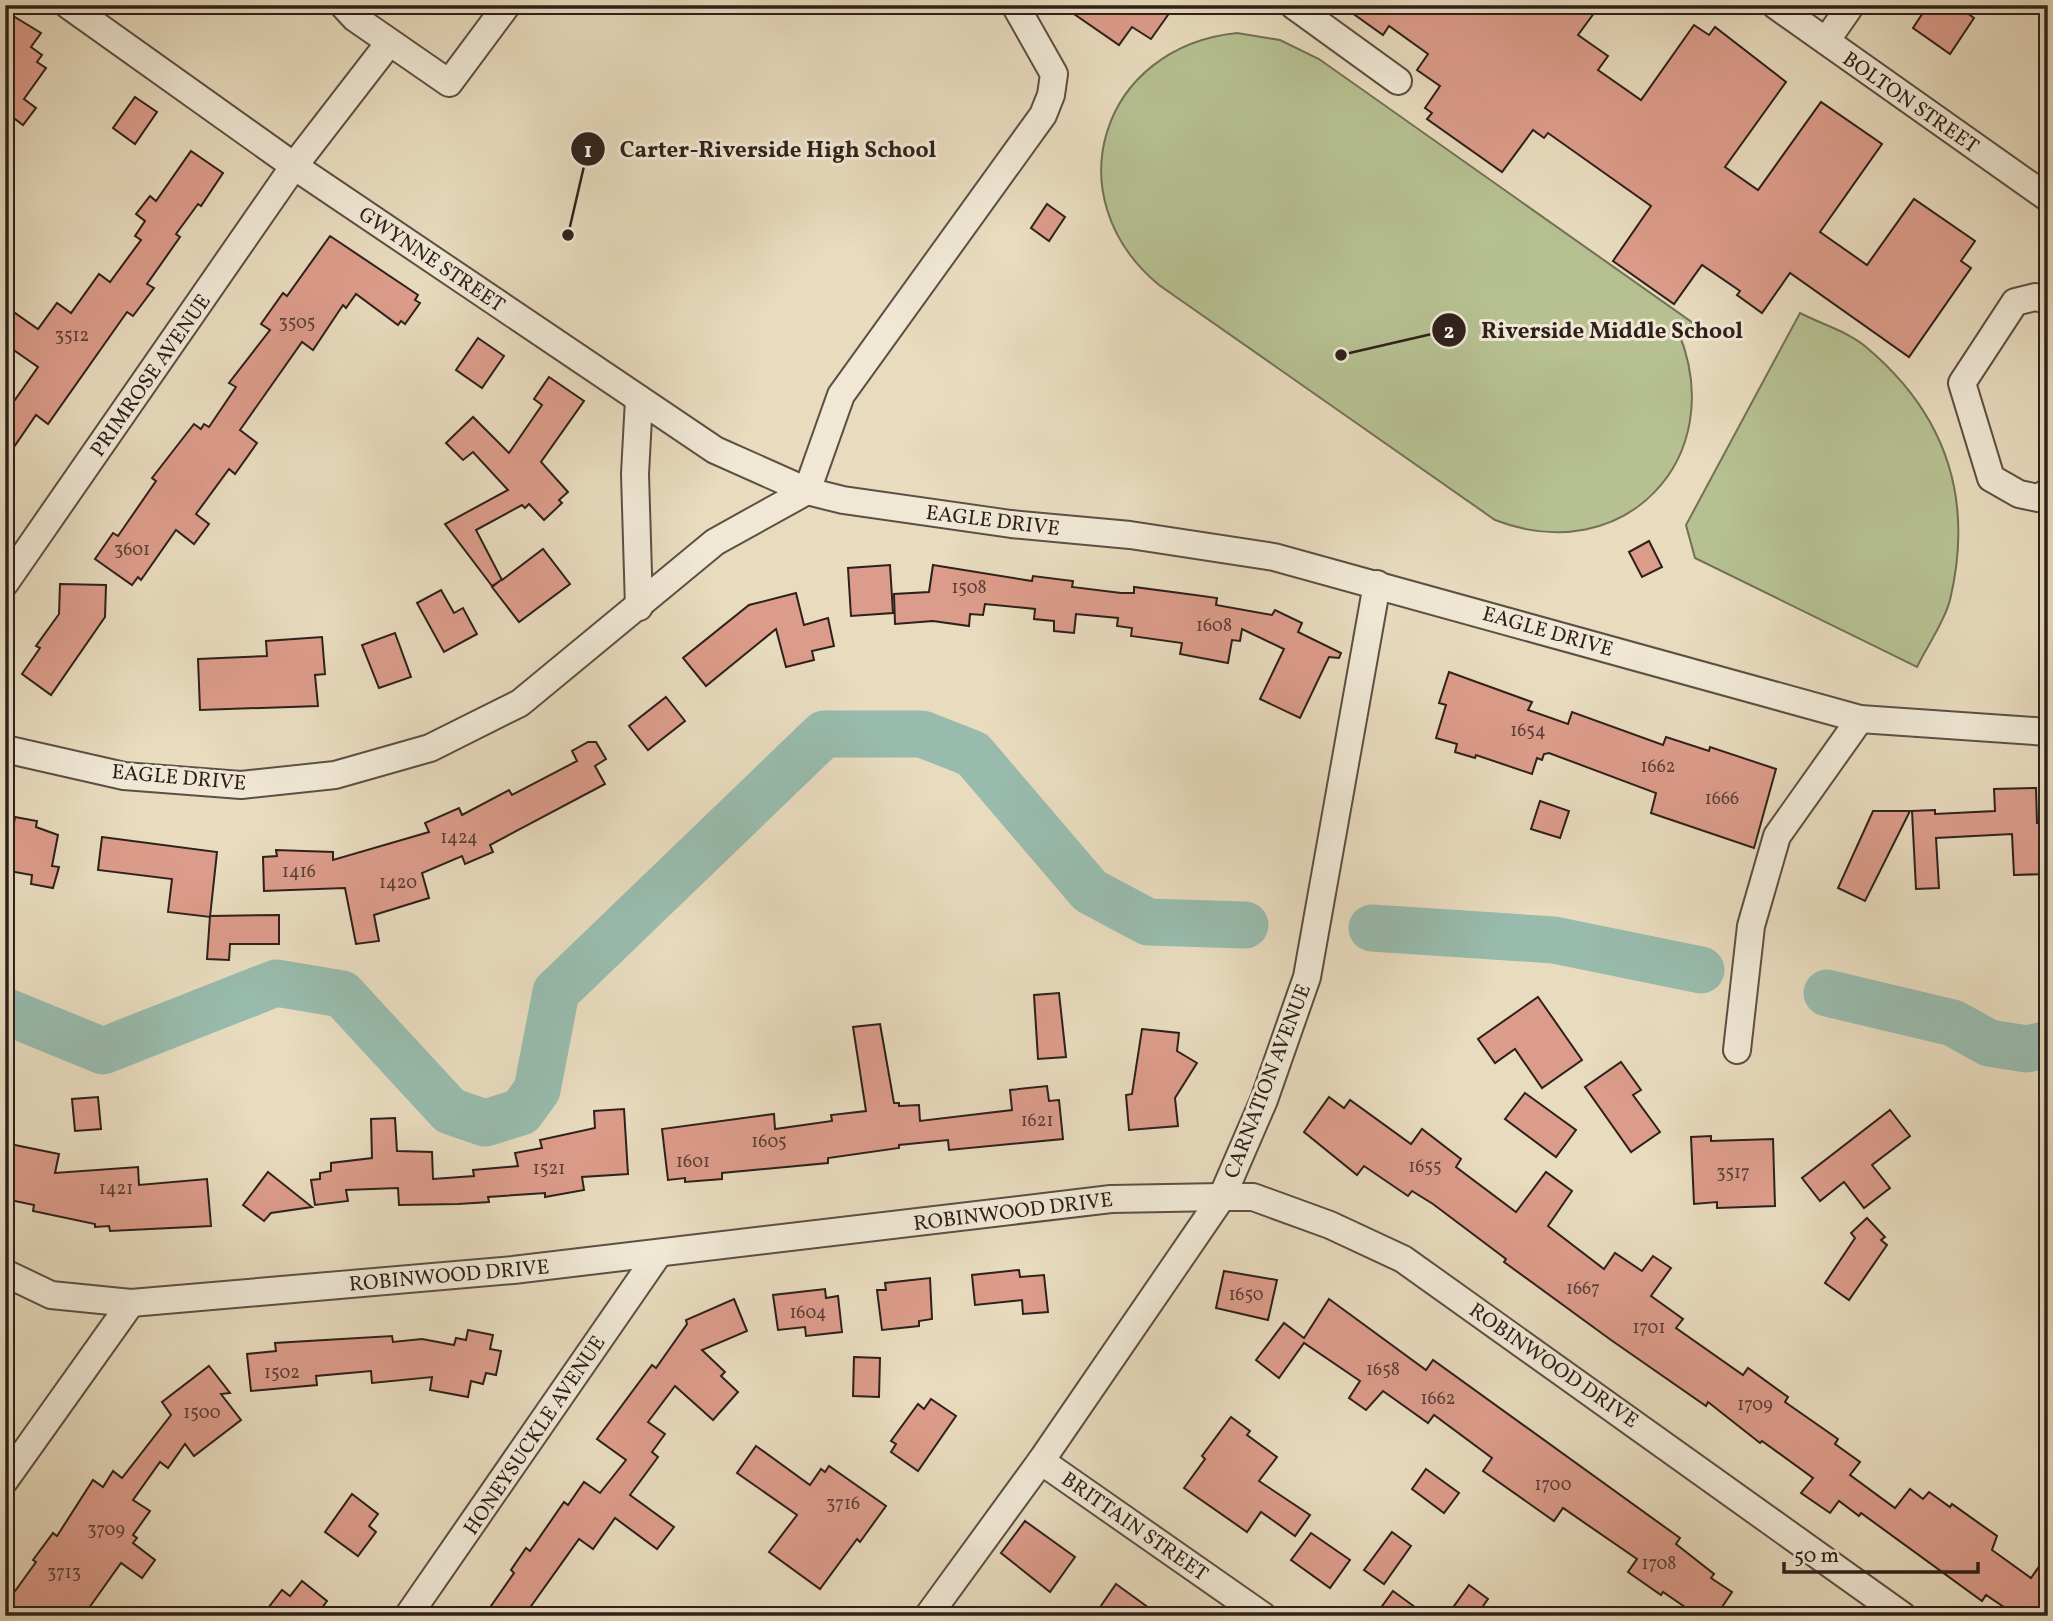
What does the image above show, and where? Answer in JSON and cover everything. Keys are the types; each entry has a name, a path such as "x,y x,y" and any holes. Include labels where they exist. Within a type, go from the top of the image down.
{"street":[{"path":"343,5 389,43 449,83 508,5"},
{"path":"807,491 841,395 1043,115 1054,74 1015,5"},
{"path":"1293,5 1398,81"},
{"name":"BOLTON STREET","path":"1775,5 2048,198"},
{"path":"1826,41 1851,5"},
{"name":"GWYNNE STREET","path":"80,9 294,166 715,450 807,491"},
{"name":"PRIMROSE AVENUE","path":"5,583 294,166 389,43"},
{"path":"2048,300 2035,297 2015,302 1962,383 1991,478 2019,494 2038,498 2048,492"},
{"path":"639,399 635,474 639,607"},
{"name":"EAGLE DRIVE","path":"5,748 124,776 241,785 335,775 430,748 520,703 715,542 807,491 843,500 1011,524 1130,534 1274,556 1860,719 2048,732"},
{"name":"CARNATION AVENUE","path":"928,1616 1041,1461 1222,1198 1264,1100 1307,977 1377,584"},
{"path":"1737,1050 1751,926 1777,836 1860,719"},
{"name":"ROBINWOOD DRIVE","path":"5,1273 51,1295 131,1303 513,1270 1111,1199 1253,1197 1330,1225 1404,1259 1903,1616"},
{"name":"HONEYSUCKLE AVENUE","path":"408,1616 659,1253"},
{"path":"5,1480 131,1303"},
{"name":"BRITTAIN STREET","path":"1041,1461 1263,1616"}],"green space":[{"path":"1237,33 1280,40 1319,59 1693,323 1684,334 1678,331 1691,378 1690,421 1677,460 1655,492 1624,516 1585,529 1542,531 1495,520 1159,285 1126,249 1107,210 1101,170 1107,131 1125,96 1153,66 1190,44"},
{"path":"1800,313 1859,342 1894,373 1934,430 1947,461 1955,493 1957,563 1947,609 1917,667 1695,558 1686,525"}],"building":[{"path":"1061,5 1175,5 1151,39 1132,27 1119,45"},
{"path":"1341,5 1600,5 1578,35 1608,56 1598,70 1641,100 1694,25 1709,35 1715,27 1786,82 1725,167 1758,190 1821,102 1882,144 1820,232 1867,265 1914,199 1975,241 1961,261 1971,268 1909,357 1790,273 1762,313 1737,295 1740,291 1702,265 1674,304 1613,261 1651,206 1548,133 1544,138 1533,130 1502,172 1427,119 1432,113 1425,108 1440,86 1417,70 1428,54 1389,26 1383,35"},
{"path":"1928,5 1956,5 1974,18 1950,54 1913,28"},
{"path":"5,11 41,33 31,47 42,55 37,62 46,68 24,99 36,108 23,125 11,116 5,125"},
{"path":"135,97 157,112 135,144 113,128"},
{"path":"191,151 223,173 201,206 198,204 176,234 180,237 147,284 154,288 133,316 127,312 48,424 36,415 5,460 5,414 38,367 5,344 5,306 38,329 57,303 71,313 99,274 110,282 141,240 135,236 145,221 136,214 150,196 156,201"},
{"path":"1047,204 1065,217 1049,241 1031,228"},
{"path":"330,236 418,295 415,300 420,303 405,324 401,321 398,325 356,294 346,308 343,305 313,350 302,342 240,430 257,443 235,474 229,469 196,514 209,524 194,544 176,530 141,580 138,577 132,585 95,559 113,533 118,536 156,481 152,478 194,424 201,429 204,424 209,427 236,387 229,383 270,330 261,324 283,293 287,296"},
{"path":"478,338 504,356 482,388 456,370"},
{"path":"549,377 584,401 541,462 568,492 559,500 562,503 544,520 529,504 525,508 522,505 476,530 502,580 543,549 570,584 519,622 492,587 501,580 492,586 445,524 508,490 473,452 463,460 446,443 473,417 509,453 542,405 534,399"},
{"path":"1649,541 1662,567 1642,577 1629,552"},
{"path":"890,565 893,613 851,616 848,568"},
{"path":"933,565 1032,581 1033,576 1073,581 1072,587 1121,593 1134,593 1134,587 1217,598 1216,605 1272,615 1275,610 1302,623 1298,632 1341,653 1339,658 1329,657 1300,718 1260,699 1284,649 1242,629 1240,641 1232,640 1228,663 1180,654 1182,643 1131,636 1132,628 1117,626 1118,618 1076,614 1074,633 1054,631 1054,621 1034,619 1035,609 985,604 983,615 970,614 969,626 933,621 895,624 894,594 929,592"},
{"path":"60,584 106,585 105,617 51,695 22,674 40,648 36,646 59,614"},
{"path":"441,590 454,613 463,608 477,634 444,652 417,603"},
{"path":"796,593 804,625 828,618 834,646 812,651 814,660 786,667 776,629 706,686 683,658 749,605"},
{"path":"395,633 411,677 379,688 362,645"},
{"path":"322,637 325,674 315,675 318,706 200,710 198,659 267,656 266,641"},
{"path":"1449,672 1532,702 1528,710 1568,724 1572,712 1663,745 1666,737 1709,751 1710,747 1776,769 1754,848 1651,813 1656,793 1549,753 1544,754 1542,760 1537,758 1532,774 1476,755 1475,758 1455,752 1457,744 1436,738 1446,705 1439,703"},
{"path":"666,697 685,721 648,750 629,726"},
{"path":"588,742 596,742 606,759 595,766 605,784 490,845 493,852 465,864 462,856 422,873 429,898 374,915 379,941 356,944 345,888 264,891 263,857 277,856 276,850 333,852 333,860 429,832 425,823 459,808 462,815 509,790 512,795 577,761 572,751"},
{"path":"2036,788 2037,823 2044,823 2046,874 2014,875 2012,834 1936,838 1939,888 1916,889 1912,811 1935,810 1935,814 1995,811 1994,789"},
{"path":"1540,801 1569,811 1560,838 1531,829"},
{"path":"1873,811 1910,811 1865,901 1838,888"},
{"path":"15,817 37,821 36,827 58,835 52,866 59,867 53,888 31,884 32,875 9,871"},
{"path":"102,837 217,852 210,917 168,912 172,879 98,870"},
{"path":"279,915 279,944 230,944 229,960 207,959 210,916"},
{"path":"1059,993 1066,1057 1038,1059 1034,995"},
{"path":"1538,997 1582,1060 1542,1088 1515,1049 1495,1063 1478,1039"},
{"path":"880,1024 894,1103 899,1103 899,1106 919,1105 920,1121 1012,1110 1010,1090 1047,1086 1049,1101 1059,1100 1063,1139 949,1150 948,1140 899,1145 899,1148 828,1158 828,1163 722,1173 722,1179 685,1182 685,1178 668,1180 662,1129 774,1114 775,1129 832,1121 831,1115 866,1111 853,1027"},
{"path":"1142,1029 1179,1033 1177,1051 1197,1063 1175,1098 1178,1126 1129,1130 1126,1095 1132,1094"},
{"path":"1621,1062 1641,1090 1633,1095 1660,1132 1631,1152 1585,1087"},
{"path":"1525,1093 1576,1130 1556,1157 1505,1119"},
{"path":"98,1097 101,1129 75,1131 72,1099"},
{"path":"1329,1097 1344,1108 1350,1100 1411,1144 1422,1129 1461,1159 1456,1167 1516,1212 1546,1172 1572,1191 1548,1226 1604,1269 1615,1253 1642,1271 1653,1256 1671,1268 1651,1296 1683,1319 1676,1328 1743,1375 1748,1368 1788,1397 1785,1402 1838,1439 1835,1444 1860,1462 1850,1475 1895,1508 1910,1489 1923,1499 1929,1492 1950,1507 1952,1504 1997,1536 1992,1550 2031,1578 2048,1554 2048,1616 2017,1616 1986,1595 1982,1601 1861,1513 1859,1516 1839,1501 1830,1513 1801,1493 1813,1478 1762,1441 1760,1443 1708,1402 1706,1406 1611,1340 1504,1262 1506,1259 1433,1204 1412,1191 1408,1196 1364,1166 1357,1175 1304,1132"},
{"path":"624,1109 628,1174 582,1177 584,1190 545,1197 545,1193 488,1197 489,1202 399,1205 398,1188 346,1190 348,1201 315,1205 311,1180 320,1179 320,1173 331,1171 331,1163 372,1158 371,1119 395,1118 397,1151 432,1152 433,1179 474,1176 473,1170 518,1166 515,1153 542,1148 540,1140 595,1128 594,1111"},
{"path":"1890,1110 1910,1136 1872,1165 1890,1188 1864,1208 1844,1182 1820,1201 1802,1178"},
{"path":"1711,1136 1711,1141 1773,1139 1775,1206 1717,1208 1717,1202 1694,1204 1691,1137"},
{"path":"5,1143 59,1154 55,1173 138,1167 139,1185 207,1179 211,1226 110,1231 109,1226 95,1227 95,1224 33,1211 34,1205 5,1199"},
{"path":"268,1172 312,1207 271,1213 264,1221 243,1205"},
{"path":"1867,1218 1885,1237 1881,1240 1887,1245 1849,1300 1825,1283 1855,1238 1851,1233"},
{"path":"1019,1270 1020,1277 1044,1275 1048,1312 1023,1314 1022,1300 975,1305 972,1275"},
{"path":"1224,1271 1277,1280 1268,1320 1216,1308"},
{"path":"930,1278 932,1319 919,1321 919,1326 882,1330 877,1290 886,1290 885,1283"},
{"path":"825,1289 826,1298 838,1296 842,1332 806,1336 805,1327 778,1330 773,1295"},
{"path":"734,1299 747,1331 702,1350 725,1372 721,1376 738,1392 713,1420 675,1386 648,1422 665,1434 652,1452 658,1457 630,1495 674,1527 657,1549 615,1518 593,1549 579,1539 524,1616 484,1616 514,1573 511,1570 526,1548 530,1551 564,1502 568,1505 584,1482 600,1493 626,1460 597,1439 652,1365 656,1368 687,1324 686,1320"},
{"path":"1329,1299 1426,1370 1433,1360 1680,1538 1676,1544 1714,1574 1711,1578 1732,1592 1716,1616 1698,1616 1663,1592 1661,1595 1628,1572 1637,1559 1563,1508 1554,1521 1483,1471 1492,1458 1434,1415 1428,1423 1383,1391 1366,1410 1349,1398 1360,1381 1304,1343 1279,1378 1256,1360 1284,1323 1304,1338"},
{"path":"468,1330 493,1335 490,1349 501,1351 496,1375 486,1373 483,1384 471,1381 468,1397 430,1390 432,1377 372,1383 371,1371 316,1376 317,1385 251,1391 247,1354 276,1351 275,1343 392,1336 393,1342 422,1339 454,1345 456,1338 466,1340"},
{"path":"854,1357 880,1358 879,1397 853,1396"},
{"path":"209,1366 230,1393 221,1394 241,1420 194,1456 185,1444 168,1468 160,1462 133,1500 150,1511 133,1535 137,1538 133,1543 155,1560 142,1578 121,1563 84,1615 75,1609 70,1616 5,1616 5,1605 36,1562 33,1560 53,1533 57,1536 93,1480 103,1487 113,1471 122,1478 171,1415 162,1402"},
{"path":"931,1399 956,1416 918,1471 891,1452 896,1444 891,1441 918,1404 924,1409"},
{"path":"1231,1417 1250,1431 1247,1435 1277,1457 1259,1481 1310,1515 1295,1536 1261,1512 1247,1532 1184,1488 1205,1459 1202,1456"},
{"path":"756,1446 810,1485 821,1469 825,1472 829,1466 886,1506 860,1542 857,1539 820,1589 769,1552 797,1515 737,1473"},
{"path":"1426,1469 1459,1493 1444,1513 1412,1489"},
{"path":"352,1494 378,1514 369,1526 376,1532 358,1556 325,1532"},
{"path":"1025,1521 1075,1557 1050,1592 1001,1553"},
{"path":"1392,1532 1411,1546 1384,1584 1364,1570"},
{"path":"1311,1533 1350,1560 1330,1588 1291,1560"},
{"path":"302,1581 327,1601 316,1616 262,1616 282,1590 290,1596"},
{"path":"1116,1584 1160,1616 1094,1616"},
{"path":"1469,1585 1488,1599 1476,1616 1447,1616"},
{"path":"1393,1591 1427,1616 1375,1616"}],"waterway":[{"path":"5,1011 103,1051 276,983 342,994 450,1111 485,1123 521,1112 537,1090 556,992 824,734 922,734 973,754 1090,891 1148,922 1245,925"},
{"path":"1372,928 1554,940 1701,970"},
{"path":"1827,993 1953,1023 1989,1043 2027,1049 2048,1044"}],"place":[{"name":"Carter-Riverside High School","path":"568,235"},
{"name":"Riverside Middle School","path":"1341,355"}]}
